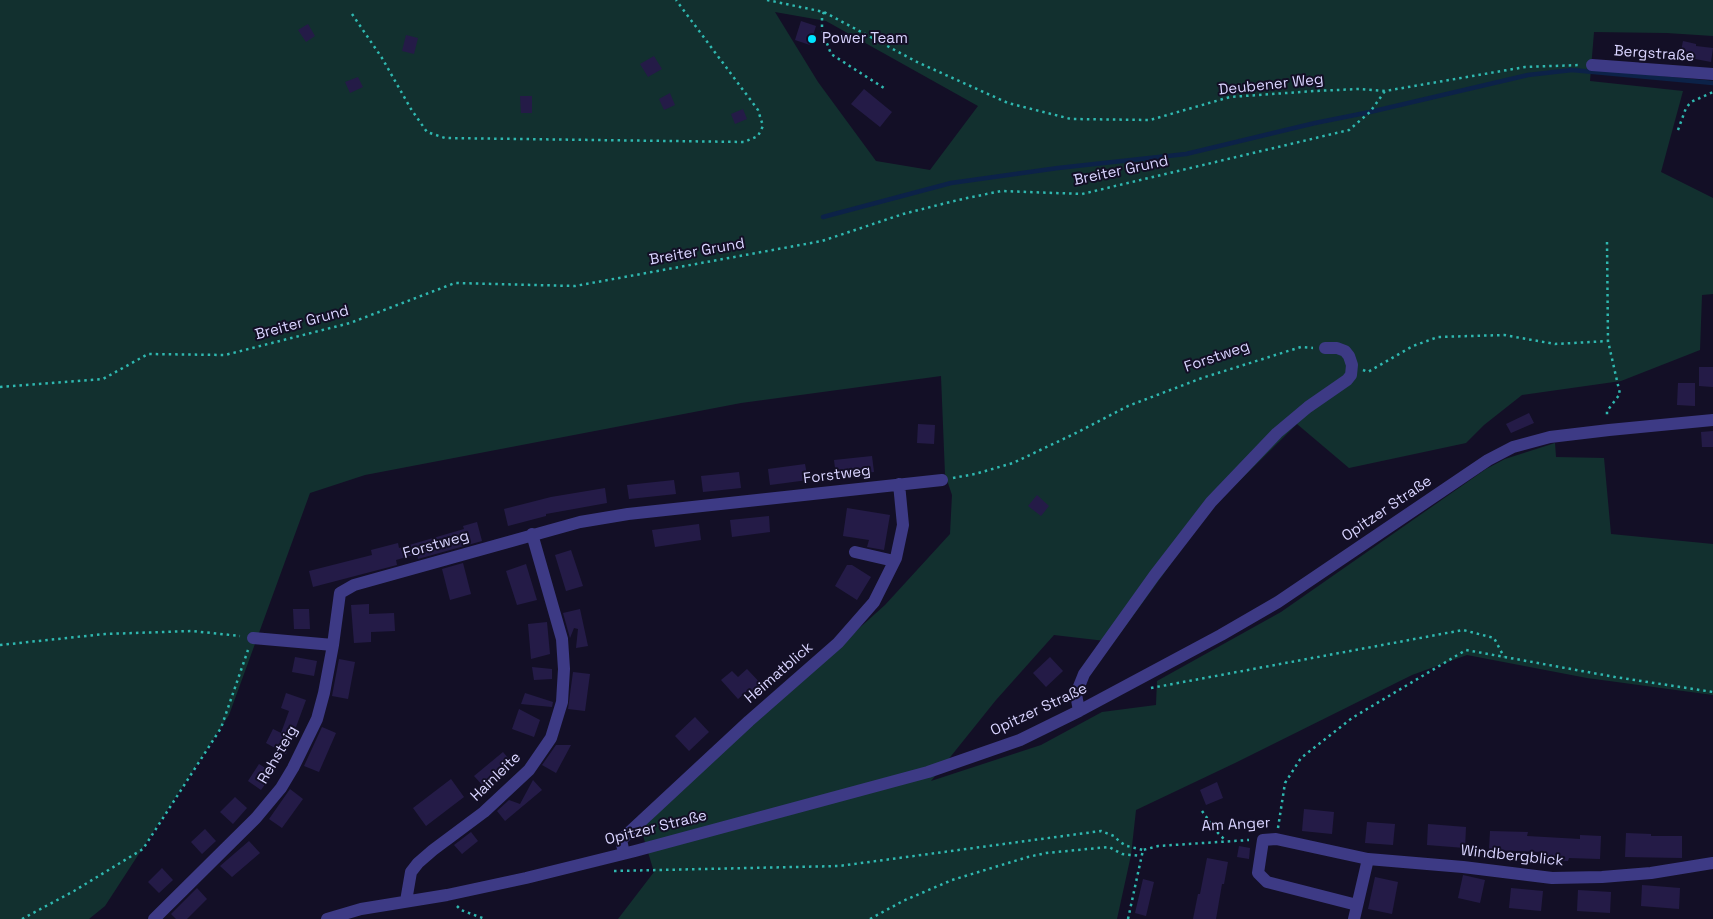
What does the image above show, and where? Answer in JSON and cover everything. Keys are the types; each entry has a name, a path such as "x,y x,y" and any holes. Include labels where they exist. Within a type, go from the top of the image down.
{"street":[{"name":"Bergstraße","path":"1592,65 1713,74"},
{"path":"1079,711 1076,694 1084,674 1154,576 1211,502 1277,433 1308,407 1346,380 1353,371 1349,356 1345,351 1337,348 1325,348"},
{"name":"Opitzer Straße","path":"327,919 361,909 526,878 624,853 928,772 1020,740 1079,711 1221,635 1278,602 1488,460 1513,447 1550,437 1713,420"},
{"name":"Forstweg","path":"340,593 354,585 580,522 628,514 942,480"},
{"name":"Heimatblick","path":"624,853 622,840 749,721 838,643 874,602 894,561 903,525 899,484"},
{"name":"Hainleite","path":"406,901 411,872 418,863 484,812 529,770 551,738 562,702 564,669 562,639 532,534"},
{"path":"855,552 894,561"},
{"name":"Rehsteig","path":"154,919 256,818 281,788 293,768 317,719 324,693 334,645 340,593"},
{"path":"253,638 334,645"},
{"path":"1270,839 1258,873 1267,882 1357,906"},
{"name":"Am Anger","path":"1270,839 1368,859"},
{"path":"1354,919 1368,859"},
{"name":"Windbergblick","path":"1368,859 1463,867 1552,878 1602,877 1651,873 1713,863"}],"path":[{"path":"352,14 382,58 411,109 427,132 445,138 744,142 758,136 764,126 758,110 676,0"},
{"name":"Deubener Weg","path":"767,0 824,12 917,62 1008,104 1071,119 1150,120 1230,97 1359,89 1385,91 1525,67 1592,65"},
{"path":"824,12 822,30 830,54 884,88"},
{"name":"Breiter Grund","path":"0,387 103,379 148,354 225,355 350,323 455,283 575,286 822,241 903,214 1001,191 1082,194 1348,130 1370,112 1385,91"},
{"path":"1678,130 1686,108 1691,102 1713,92"},
{"path":"1607,242 1608,341 1620,394 1607,412 1609,430"},
{"path":"1352,365 1368,372 1413,346 1438,337 1504,335 1555,344 1608,341"},
{"name":"Forstweg","path":"942,480 975,474 1012,463 1128,406 1202,378 1301,347 1325,348"},
{"path":"0,645 105,634 192,630 253,638 221,728 143,849 74,891 22,919"},
{"path":"1146,689 1463,630 1494,638 1504,657"},
{"path":"1270,839 1285,783 1301,758 1352,718 1466,650 1615,677 1713,692"},
{"path":"1202,811 1227,842"},
{"path":"599,859 608,872 616,870 839,866 1101,831 1114,836 1127,846 1143,850 1128,919"},
{"name":"Am Anger","path":"1143,850 1158,846 1270,839"},
{"path":"870,919 903,901 952,880 1028,857 1046,853 1109,847 1122,854 1141,856"},
{"path":"447,894 461,910 485,919"}],"green space":[{"path":"0,0 1713,0 1713,36 1594,32 1590,81 1683,91 1661,172 1713,198 1713,294 1702,295 1700,350 1621,381 1522,395 1484,425 1466,443 1349,468 1297,424 1210,510 1114,642 1054,635 996,700 931,781 1041,745 1102,712 1156,705 1157,681 1281,612 1486,469 1505,459 1555,443 1556,457 1604,458 1611,534 1713,544 1713,695 1587,678 1467,655 1412,675 1136,810 1131,855 1117,919 618,919 654,872 641,829 749,727 885,605 950,534 952,495 945,474 941,376 741,403 365,475 310,493 229,715 105,906 89,919 0,919","holes":["775,12 826,21 978,106 930,170 876,161 818,82"]}],"building":[{"path":"801,21 816,26 810,45 795,40"},
{"path":"308,24 315,36 306,42 298,30"},
{"path":"406,35 418,38 414,54 402,51"},
{"path":"1683,41 1696,44 1696,46 1713,48 1711,62 1680,56"},
{"path":"654,56 662,69 648,77 640,64"},
{"path":"358,77 363,87 350,93 345,82"},
{"path":"864,89 892,112 880,127 851,104"},
{"path":"670,93 675,105 664,110 659,99"},
{"path":"520,96 532,96 532,113 521,113"},
{"path":"743,109 747,119 735,124 731,114"},
{"path":"1699,367 1713,367 1713,387 1699,386"},
{"path":"1678,383 1695,383 1695,406 1677,405"},
{"path":"1529,413 1534,423 1511,433 1506,424"},
{"path":"918,424 935,425 934,444 917,443"},
{"path":"1713,431 1713,447 1702,447 1701,432"},
{"path":"872,456 874,472 836,476 834,460"},
{"path":"805,464 808,480 770,485 768,469"},
{"path":"739,472 741,488 703,492 701,476"},
{"path":"674,480 676,494 629,499 627,485"},
{"path":"605,488 607,503 546,514 546,516 508,526 504,509 551,497"},
{"path":"1037,495 1049,506 1041,516 1028,506"},
{"path":"847,508 890,515 884,550 867,547 869,540 843,536"},
{"path":"769,516 770,532 732,537 730,520"},
{"path":"477,522 482,541 418,559 417,554 396,560 397,565 313,587 309,571 372,555 371,550 398,543 399,548 464,529 463,526"},
{"path":"699,524 701,540 655,547 652,530"},
{"path":"571,550 583,586 566,591 555,555"},
{"path":"463,563 471,594 450,600 442,569"},
{"path":"526,564 537,600 517,605 506,571"},
{"path":"847,565 852,565 871,577 857,600 835,586"},
{"path":"369,604 369,614 394,613 395,631 371,632 371,642 354,643 351,605"},
{"path":"293,609 309,609 310,629 294,629"},
{"path":"580,609 588,646 576,648 578,629 574,628 570,638 563,613"},
{"path":"547,622 550,654 531,659 528,624"},
{"path":"295,657 317,661 314,676 292,672"},
{"path":"1050,657 1063,671 1046,687 1033,673"},
{"path":"339,659 355,662 348,699 332,696"},
{"path":"532,667 552,669 552,679 534,680"},
{"path":"747,669 764,687 753,696 748,690 738,699 721,680 732,671 738,677"},
{"path":"573,672 590,674 585,711 568,709"},
{"path":"286,693 306,700 286,754 266,743 273,729 281,733 289,711 281,708"},
{"path":"525,693 553,702 552,707 521,704"},
{"path":"519,709 540,720 534,737 512,729"},
{"path":"695,717 709,732 689,751 675,736"},
{"path":"322,727 336,733 319,772 304,766"},
{"path":"556,745 571,745 556,773 542,765"},
{"path":"503,752 513,764 485,788 474,776"},
{"path":"259,764 273,773 261,790 248,781"},
{"path":"451,779 464,797 426,826 413,808"},
{"path":"533,780 542,790 505,821 497,811 509,800 520,804"},
{"path":"1217,782 1223,798 1206,805 1200,790"},
{"path":"290,789 303,799 282,828 269,819"},
{"path":"235,797 247,808 233,824 220,812"},
{"path":"1304,809 1334,812 1332,834 1302,831"},
{"path":"1367,822 1395,824 1393,845 1365,843"},
{"path":"1428,824 1466,827 1465,848 1427,845"},
{"path":"205,829 216,841 202,854 191,842"},
{"path":"1490,831 1528,832 1527,836 1580,839 1580,835 1601,836 1600,859 1569,858 1568,861 1542,860 1543,852 1489,850"},
{"path":"471,832 478,841 462,854 454,845"},
{"path":"1626,833 1651,834 1651,836 1682,836 1682,858 1625,857"},
{"path":"249,841 260,853 232,877 220,866"},
{"path":"1239,846 1250,848 1249,859 1237,857"},
{"path":"1207,858 1228,862 1216,919 1193,919 1198,894 1200,894"},
{"path":"162,868 173,880 159,893 148,882"},
{"path":"1463,875 1485,880 1480,903 1458,898"},
{"path":"1375,877 1398,882 1392,914 1368,909"},
{"path":"1143,879 1154,882 1146,916 1135,913"},
{"path":"1642,885 1680,888 1679,909 1641,906"},
{"path":"197,888 207,899 187,919 176,919 171,914"},
{"path":"1511,888 1543,891 1541,911 1509,908"},
{"path":"1578,890 1611,892 1610,913 1577,911"}],"waterway":[{"path":"823,217 951,183 1058,168 1186,154 1528,75 1572,70 1713,83"}],"place":[{"name":"Power Team","path":"812,39"}]}
